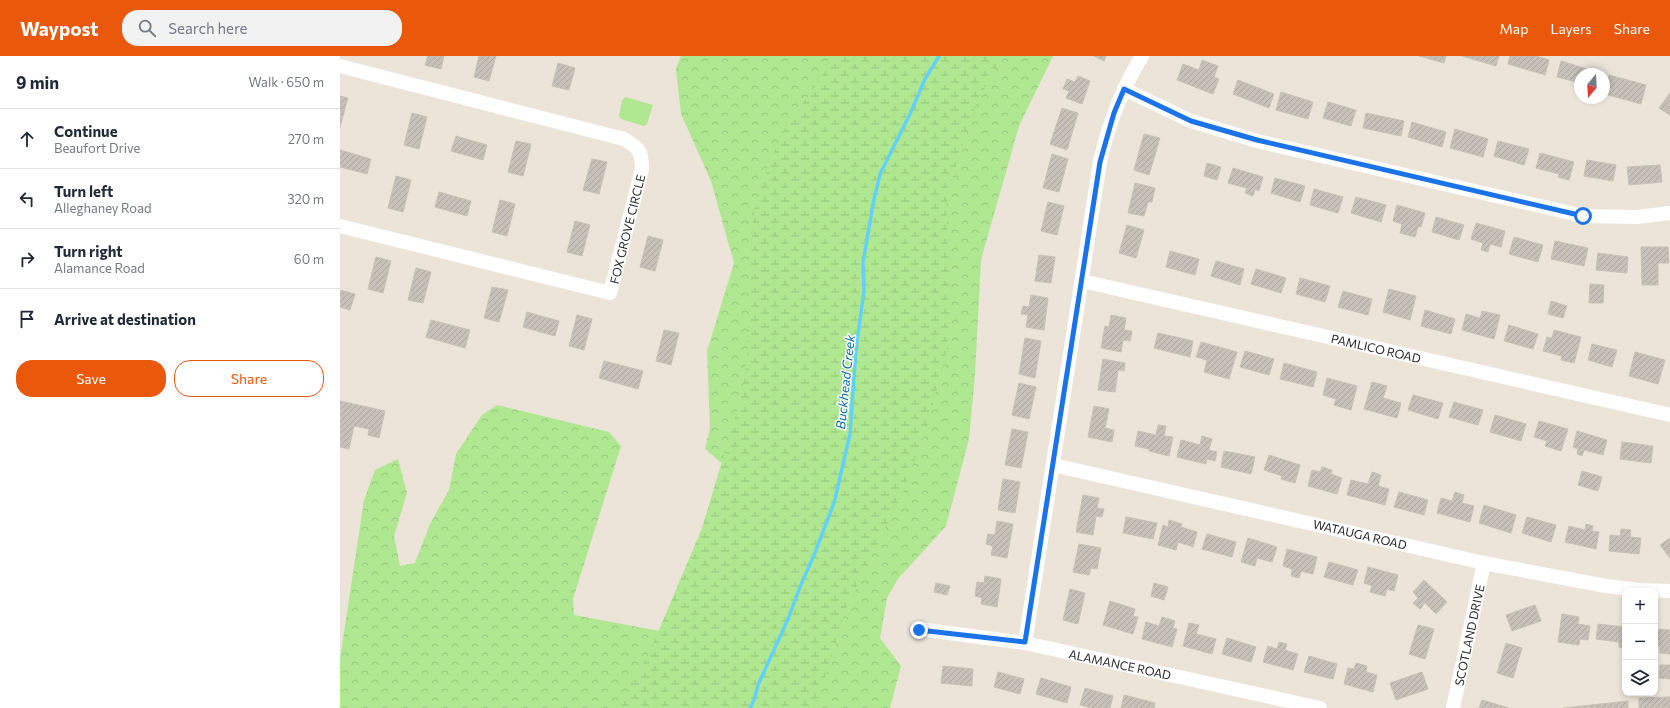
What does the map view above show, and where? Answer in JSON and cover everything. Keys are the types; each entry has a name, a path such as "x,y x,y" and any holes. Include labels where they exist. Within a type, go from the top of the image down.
{"street":[{"path":"1025,642 1100,162 1114,113 1124,89 1142,56"},
{"name":"FOX GROVE CIRCLE","path":"340,66 624,139 637,147 642,156 642,169 610,293 340,226"},
{"path":"1124,89 1191,121 1257,140 1583,216 1637,217 1670,213"},
{"name":"PAMLICO ROAD","path":"1082,281 1670,415"},
{"name":"WATAUGA ROAD","path":"1053,465 1484,563 1606,586 1639,590 1670,590"},
{"name":"SCOTLAND DRIVE","path":"1453,708 1484,563"},
{"name":"ALAMANCE ROAD","path":"919,630 1025,642 1320,708"}],"green space":[{"path":"681,56 1053,56 1019,126 981,260 975,375 969,439 946,526 898,579 887,598 880,638 901,666 890,708 340,708 340,659 364,500 375,470 398,459 407,493 394,536 400,566 415,563 430,524 449,490 456,454 482,415 497,405 609,432 621,446 573,599 574,615 670,633 730,470 705,449 710,428 707,351 734,263 711,181 681,114 676,69"},
{"path":"836,56 1004,56 993,71 975,107 955,169 946,206 951,309 947,349 929,421 903,492 846,609 816,708 616,708 648,656 702,528 740,402 747,360 753,215 767,169 783,132"},
{"path":"626,97 653,105 647,124 644,126 621,119 619,116 622,100"}],"building":[{"path":"428,56 444,56 441,69 425,65"},
{"path":"479,56 496,56 489,81 474,77"},
{"path":"1094,56 1106,56 1104,61"},
{"path":"1419,56 1446,56 1444,63"},
{"path":"1462,56 1499,56 1496,66"},
{"path":"1510,56 1536,56 1549,60 1545,75 1508,64"},
{"path":"1202,60 1218,66 1214,77 1219,79 1213,94 1177,80 1183,64 1199,70"},
{"path":"1561,61 1584,68 1574,68 1574,81 1557,77"},
{"path":"558,63 575,68 569,90 552,86"},
{"path":"1610,75 1646,85 1641,104 1610,96"},
{"path":"1078,76 1090,81 1082,104 1066,98 1069,91 1063,89 1067,79 1075,82"},
{"path":"1238,80 1274,94 1269,108 1233,94"},
{"path":"1281,92 1313,102 1308,119 1276,110"},
{"path":"1670,93 1670,115 1659,108"},
{"path":"340,96 348,98 340,127"},
{"path":"1328,102 1356,110 1351,126 1323,118"},
{"path":"1062,108 1078,113 1067,150 1050,144"},
{"path":"412,113 427,117 419,149 404,145"},
{"path":"1366,113 1404,121 1401,136 1363,128"},
{"path":"1412,122 1446,132 1442,147 1408,137"},
{"path":"1455,129 1488,139 1483,157 1450,148"},
{"path":"1144,134 1160,138 1149,175 1134,170"},
{"path":"456,136 487,145 483,160 451,151"},
{"path":"516,141 531,144 523,176 508,172"},
{"path":"1498,141 1529,149 1524,165 1494,156"},
{"path":"340,150 371,159 367,174 340,167"},
{"path":"1540,153 1574,162 1569,180 1558,177 1559,174 1536,168"},
{"path":"1052,154 1068,159 1059,192 1043,188"},
{"path":"592,159 607,162 599,194 583,190"},
{"path":"1587,160 1616,165 1613,181 1584,176"},
{"path":"1207,163 1221,167 1217,180 1204,176"},
{"path":"1660,165 1662,182 1629,185 1627,167"},
{"path":"1233,168 1263,177 1259,191 1255,189 1253,196 1245,193 1247,188 1228,183"},
{"path":"396,176 411,180 403,212 388,208"},
{"path":"1275,178 1305,186 1300,202 1271,193"},
{"path":"1135,183 1155,188 1152,202 1148,202 1144,216 1128,213"},
{"path":"1314,189 1343,197 1338,213 1310,205"},
{"path":"439,192 471,201 467,216 435,207"},
{"path":"1356,197 1386,205 1381,222 1351,213"},
{"path":"500,200 515,204 507,236 492,232"},
{"path":"1048,202 1064,206 1057,235 1041,231"},
{"path":"1397,205 1425,213 1421,227 1418,227 1415,237 1400,233 1402,224 1393,221"},
{"path":"1436,217 1464,225 1459,240 1432,232"},
{"path":"575,221 590,225 582,256 567,252"},
{"path":"1476,223 1505,231 1501,247 1490,244 1488,252 1481,250 1483,243 1471,239"},
{"path":"1127,225 1144,230 1136,258 1119,253"},
{"path":"648,236 663,240 655,271 640,267"},
{"path":"1514,237 1543,245 1538,262 1509,254"},
{"path":"1555,241 1588,248 1584,266 1551,259"},
{"path":"1641,247 1668,247 1669,263 1658,263 1658,285 1642,285"},
{"path":"1170,251 1199,259 1195,275 1166,267"},
{"path":"1598,253 1628,257 1627,273 1596,270"},
{"path":"1039,255 1055,257 1051,283 1035,281"},
{"path":"376,257 391,261 383,293 368,289"},
{"path":"1216,261 1244,269 1240,285 1211,276"},
{"path":"416,268 431,272 423,303 408,300"},
{"path":"1256,269 1286,278 1281,293 1251,284"},
{"path":"1300,278 1330,286 1325,302 1296,294"},
{"path":"1590,284 1604,285 1603,303 1589,303"},
{"path":"492,287 508,290 499,322 484,318"},
{"path":"1389,289 1416,296 1410,320 1383,312"},
{"path":"340,290 355,294 350,310 340,307"},
{"path":"1343,291 1372,299 1368,315 1338,307"},
{"path":"1031,295 1048,298 1044,330 1026,327 1028,315 1021,314 1023,306 1029,307"},
{"path":"1551,301 1567,306 1563,318 1548,314"},
{"path":"1425,310 1455,319 1451,334 1421,326"},
{"path":"1482,311 1500,315 1494,339 1462,330 1466,314 1480,318"},
{"path":"527,312 559,321 555,336 523,327"},
{"path":"577,315 592,319 584,350 569,346"},
{"path":"1111,315 1126,318 1124,330 1132,331 1130,341 1123,340 1121,352 1101,348 1105,326 1109,327"},
{"path":"431,320 470,330 465,348 426,337"},
{"path":"1509,325 1538,334 1533,349 1504,341"},
{"path":"664,330 679,333 671,365 656,361"},
{"path":"1554,330 1581,337 1574,363 1561,360 1562,356 1543,351 1547,337 1552,338"},
{"path":"1158,333 1193,341 1190,357 1154,348"},
{"path":"1025,338 1041,341 1035,378 1019,374"},
{"path":"1201,342 1237,352 1229,379 1204,372 1207,360 1196,357"},
{"path":"1592,344 1617,350 1612,367 1588,360"},
{"path":"1245,351 1274,359 1269,375 1240,367"},
{"path":"1635,352 1665,360 1658,384 1629,376"},
{"path":"1103,359 1125,363 1124,371 1118,370 1115,392 1098,390"},
{"path":"604,361 643,371 638,389 599,378"},
{"path":"1284,363 1317,372 1313,387 1280,379"},
{"path":"1327,378 1357,386 1351,410 1334,405 1336,399 1323,395"},
{"path":"1372,382 1387,386 1383,398 1401,403 1397,418 1364,409"},
{"path":"1019,383 1036,387 1029,419 1012,415"},
{"path":"1413,395 1443,403 1438,419 1408,410"},
{"path":"340,401 385,411 379,438 368,435 369,429 354,426 349,449 340,447"},
{"path":"1454,402 1483,410 1478,425 1449,417"},
{"path":"1094,406 1109,409 1105,428 1114,430 1112,442 1088,437"},
{"path":"1495,415 1526,424 1521,441 1490,432"},
{"path":"1539,421 1568,429 1561,451 1545,446 1547,441 1534,437"},
{"path":"1158,425 1166,426 1164,436 1173,437 1169,456 1135,446 1138,431 1156,435"},
{"path":"1012,429 1028,432 1021,468 1005,465"},
{"path":"1577,431 1607,440 1603,455 1584,450 1582,456 1577,454 1578,449 1573,447"},
{"path":"1202,436 1212,439 1209,450 1217,452 1215,461 1207,459 1206,464 1177,457 1181,440 1200,445"},
{"path":"1622,442 1653,446 1651,463 1620,459"},
{"path":"1224,451 1255,457 1251,474 1221,467"},
{"path":"1269,455 1300,465 1295,483 1281,479 1282,476 1264,470"},
{"path":"1322,467 1332,470 1331,474 1342,478 1337,494 1308,486 1312,470 1320,472"},
{"path":"1582,471 1602,477 1598,491 1578,485"},
{"path":"1372,472 1381,475 1378,486 1389,489 1385,505 1347,495 1351,480 1368,484"},
{"path":"1003,479 1020,482 1015,513 998,510"},
{"path":"1399,492 1428,500 1424,515 1394,507"},
{"path":"1455,492 1464,495 1462,503 1474,506 1470,522 1437,513 1441,498 1452,501"},
{"path":"1083,495 1099,498 1097,508 1104,509 1102,517 1096,516 1093,535 1076,532"},
{"path":"1484,505 1516,515 1511,533 1479,523"},
{"path":"1126,517 1157,523 1153,539 1123,533"},
{"path":"1527,517 1556,525 1551,542 1522,533"},
{"path":"1169,520 1182,524 1181,527 1197,532 1193,547 1178,542 1176,550 1158,545 1163,525 1168,527"},
{"path":"997,521 1013,524 1007,558 991,555 993,546 986,544 988,534 995,535"},
{"path":"1586,524 1593,526 1592,531 1599,532 1596,549 1565,542 1569,526 1585,530"},
{"path":"1621,529 1631,530 1630,537 1641,538 1639,554 1609,551 1610,535 1620,536"},
{"path":"1207,534 1236,542 1232,557 1202,549"},
{"path":"1248,538 1277,547 1272,562 1257,558 1255,566 1241,562"},
{"path":"1670,538 1670,558 1660,545"},
{"path":"1079,544 1101,548 1097,569 1091,568 1089,575 1073,572"},
{"path":"1287,549 1317,557 1313,574 1301,571 1299,578 1291,576 1292,569 1283,566"},
{"path":"1329,562 1358,570 1353,585 1324,577"},
{"path":"1368,567 1398,575 1394,591 1387,589 1385,596 1370,592 1372,586 1364,583"},
{"path":"985,576 1001,579 997,607 981,604 982,598 975,596 977,582 984,583"},
{"path":"1424,580 1447,602 1436,614 1425,603 1420,609 1413,603 1418,598 1413,592"},
{"path":"936,583 950,586 947,595 934,592"},
{"path":"1154,583 1168,587 1164,600 1151,596"},
{"path":"1070,589 1085,593 1078,624 1063,620"},
{"path":"1110,601 1135,609 1133,616 1138,617 1133,634 1103,625"},
{"path":"1535,605 1541,621 1512,631 1506,615"},
{"path":"1562,614 1579,617 1578,624 1590,626 1588,640 1580,639 1579,645 1558,642"},
{"path":"1162,617 1175,621 1173,628 1177,629 1172,647 1142,639 1146,622 1159,626"},
{"path":"1189,623 1199,625 1196,634 1216,639 1212,654 1183,646"},
{"path":"1598,624 1622,627 1622,648 1619,647 1619,642 1596,639"},
{"path":"1418,625 1434,629 1425,659 1409,654"},
{"path":"1658,629 1670,630 1670,654 1660,653 1660,646 1658,646"},
{"path":"1227,638 1256,647 1251,662 1222,654"},
{"path":"1279,642 1287,644 1285,650 1298,654 1293,670 1263,662 1268,646 1277,649"},
{"path":"1506,643 1522,648 1513,678 1497,673"},
{"path":"1309,656 1337,664 1333,679 1304,672"},
{"path":"1356,663 1367,666 1366,672 1377,675 1373,692 1344,684 1348,668 1354,669"},
{"path":"1660,665 1670,665 1670,679 1659,678"},
{"path":"943,666 973,669 972,686 941,683"},
{"path":"998,672 1024,679 1020,694 994,687"},
{"path":"1422,672 1428,689 1396,700 1390,683"},
{"path":"1041,678 1071,687 1067,703 1036,694"},
{"path":"1085,688 1113,696 1110,708 1092,708 1080,705"},
{"path":"1124,695 1155,703 1154,708 1121,708"},
{"path":"1670,697 1670,708 1639,708 1639,698"},
{"path":"1482,700 1509,708 1479,708"},
{"path":"1628,701 1628,708 1563,708"}],"waterway":[{"name":"Buckhead Creek","path":"750,708 758,685 788,619 834,503 850,434 856,350 864,290 863,263 873,204 880,174 910,114 925,79 939,56"}],"route":[{"path":"919,630 1025,642 1100,162 1114,113 1124,89 1191,121 1257,140 1583,216"}]}
